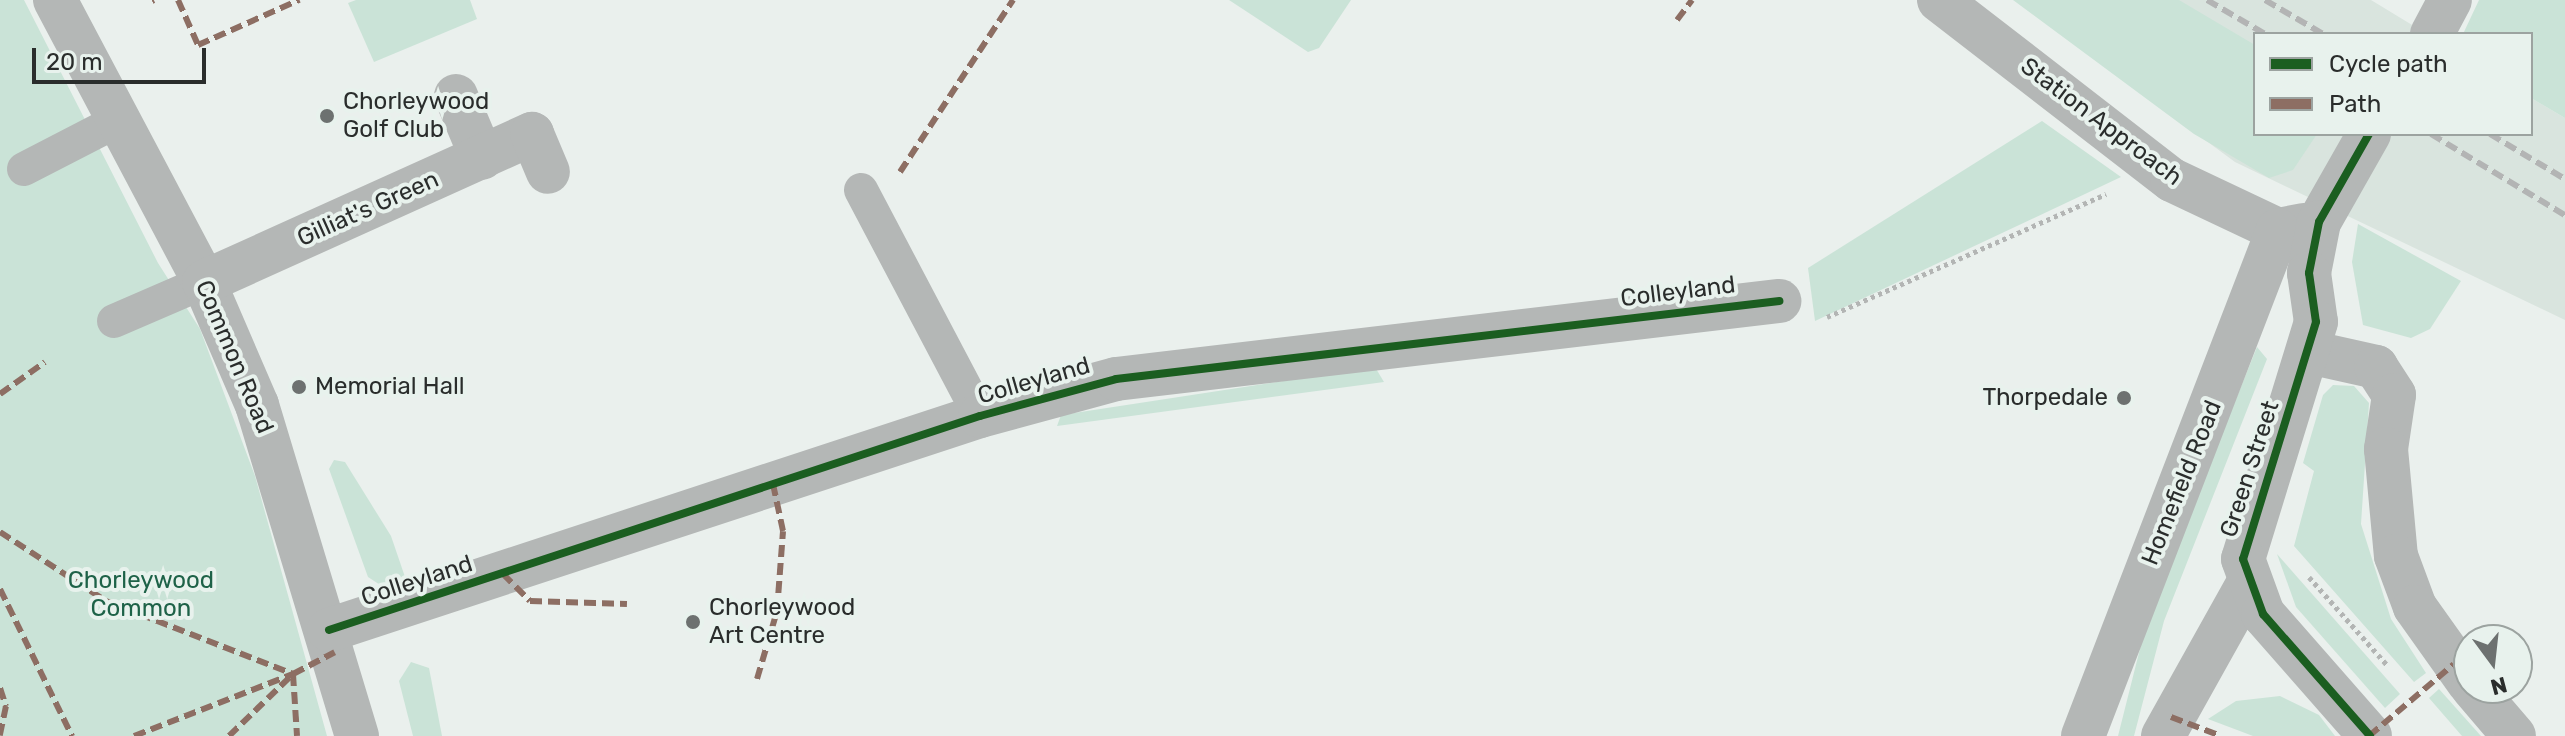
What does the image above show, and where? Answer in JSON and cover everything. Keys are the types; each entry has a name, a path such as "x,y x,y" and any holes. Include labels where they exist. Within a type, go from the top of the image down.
{"street":[{"name":"Common Road","path":"55,0 204,282 257,405 329,630 357,736"},
{"name":"Station Approach","path":"1939,0 2172,180 2298,226"},
{"path":"2433,32 2450,0"},
{"path":"456,96 482,158"},
{"path":"2298,226 2367,136"},
{"name":"Gilliat's Green","path":"204,282 482,158 540,153"},
{"name":"Green Street","path":"2247,586 2243,559 2316,322 2298,226"},
{"name":"Homefield Road","path":"2083,736 2298,226"},
{"name":"Colleyland","path":"329,630 980,416 1116,379 1779,301"},
{"path":"2309,352 2376,367 2394,395 2386,449 2396,556 2415,607 2453,660"},
{"path":"2163,736 2247,586"},
{"path":"2247,586 2263,614 2370,736"},
{"path":"2487,704 2514,736"}],"lane":[{"path":"24,169 117,121"},
{"path":"861,190 980,416"},
{"path":"114,321 204,282"}],"path":[{"path":"1779,301 1830,319 2119,188"},
{"path":"2304,572 2396,675"}],"shaded area":[{"path":"2015,0 2371,0 2424,32 2253,32 2253,136 2533,136 2533,99 2565,118 2565,320 2235,162"}],"green space":[{"name":"Chorleywood Common","path":"0,0 24,0 158,263 200,329 255,476 327,736 0,736"},
{"path":"356,0 470,0 477,19 374,62 348,3"},
{"path":"1229,0 1351,0 1319,48 1308,52"},
{"path":"2013,0 2179,0 2253,44 2253,136 2316,136 2293,170 2269,178 2194,134"},
{"path":"2479,0 2565,0 2565,118 2533,99 2533,32 2464,32"},
{"path":"2042,121 2121,177 1815,321 1808,268"},
{"path":"2358,224 2461,281 2430,329 2411,338 2363,325 2352,262"},
{"path":"2257,347 2267,359 2164,621 2134,736 2118,736 2148,617"},
{"path":"1375,367 1384,382 1057,426 1061,415"},
{"path":"2333,385 2354,386 2369,403 2361,524 2391,619 2426,673 2414,682 2294,546 2314,471 2303,463 2323,395"},
{"path":"334,460 345,462 391,536 405,577 391,592 368,577 329,469"},
{"path":"2277,554 2400,694 2385,708 2296,607"},
{"path":"411,662 429,668 442,736 413,736 399,681"},
{"path":"2439,689 2481,736 2462,736 2429,698"},
{"path":"2280,696 2319,715 2335,736 2253,736 2208,719 2236,701"}],"railway":[{"path":"2207,0 2262,32"},
{"path":"2265,0 2320,32"},
{"path":"2434,136 2565,215"},
{"path":"2493,136 2565,179"}],"marked path":[{"path":"178,0 198,45 299,0"},
{"path":"900,172 1013,0"},
{"path":"1677,20 1692,0"},
{"path":"0,394 45,362"},
{"path":"757,679 777,611 783,531 773,484"},
{"path":"0,532 106,601 293,674"},
{"path":"503,574 530,601 627,604"},
{"path":"0,589 72,736"},
{"path":"229,736 293,674 335,652"},
{"path":"2369,736 2453,665"},
{"path":"293,674 297,736"},
{"path":"134,736 293,674"},
{"path":"0,688 6,706 0,735"},
{"path":"2171,717 2221,736"}],"cycle path":[{"path":"2368,136 2319,222 2309,273 2316,322 2243,559 2263,614 2370,736"},
{"path":"329,630 980,416 1116,379 1779,301"}],"place":[{"name":"Chorleywood Golf Club","path":"327,116"},
{"name":"Memorial Hall","path":"299,387"},
{"name":"Thorpedale","path":"2124,398"},
{"name":"Chorleywood Art Centre","path":"693,622"}]}
